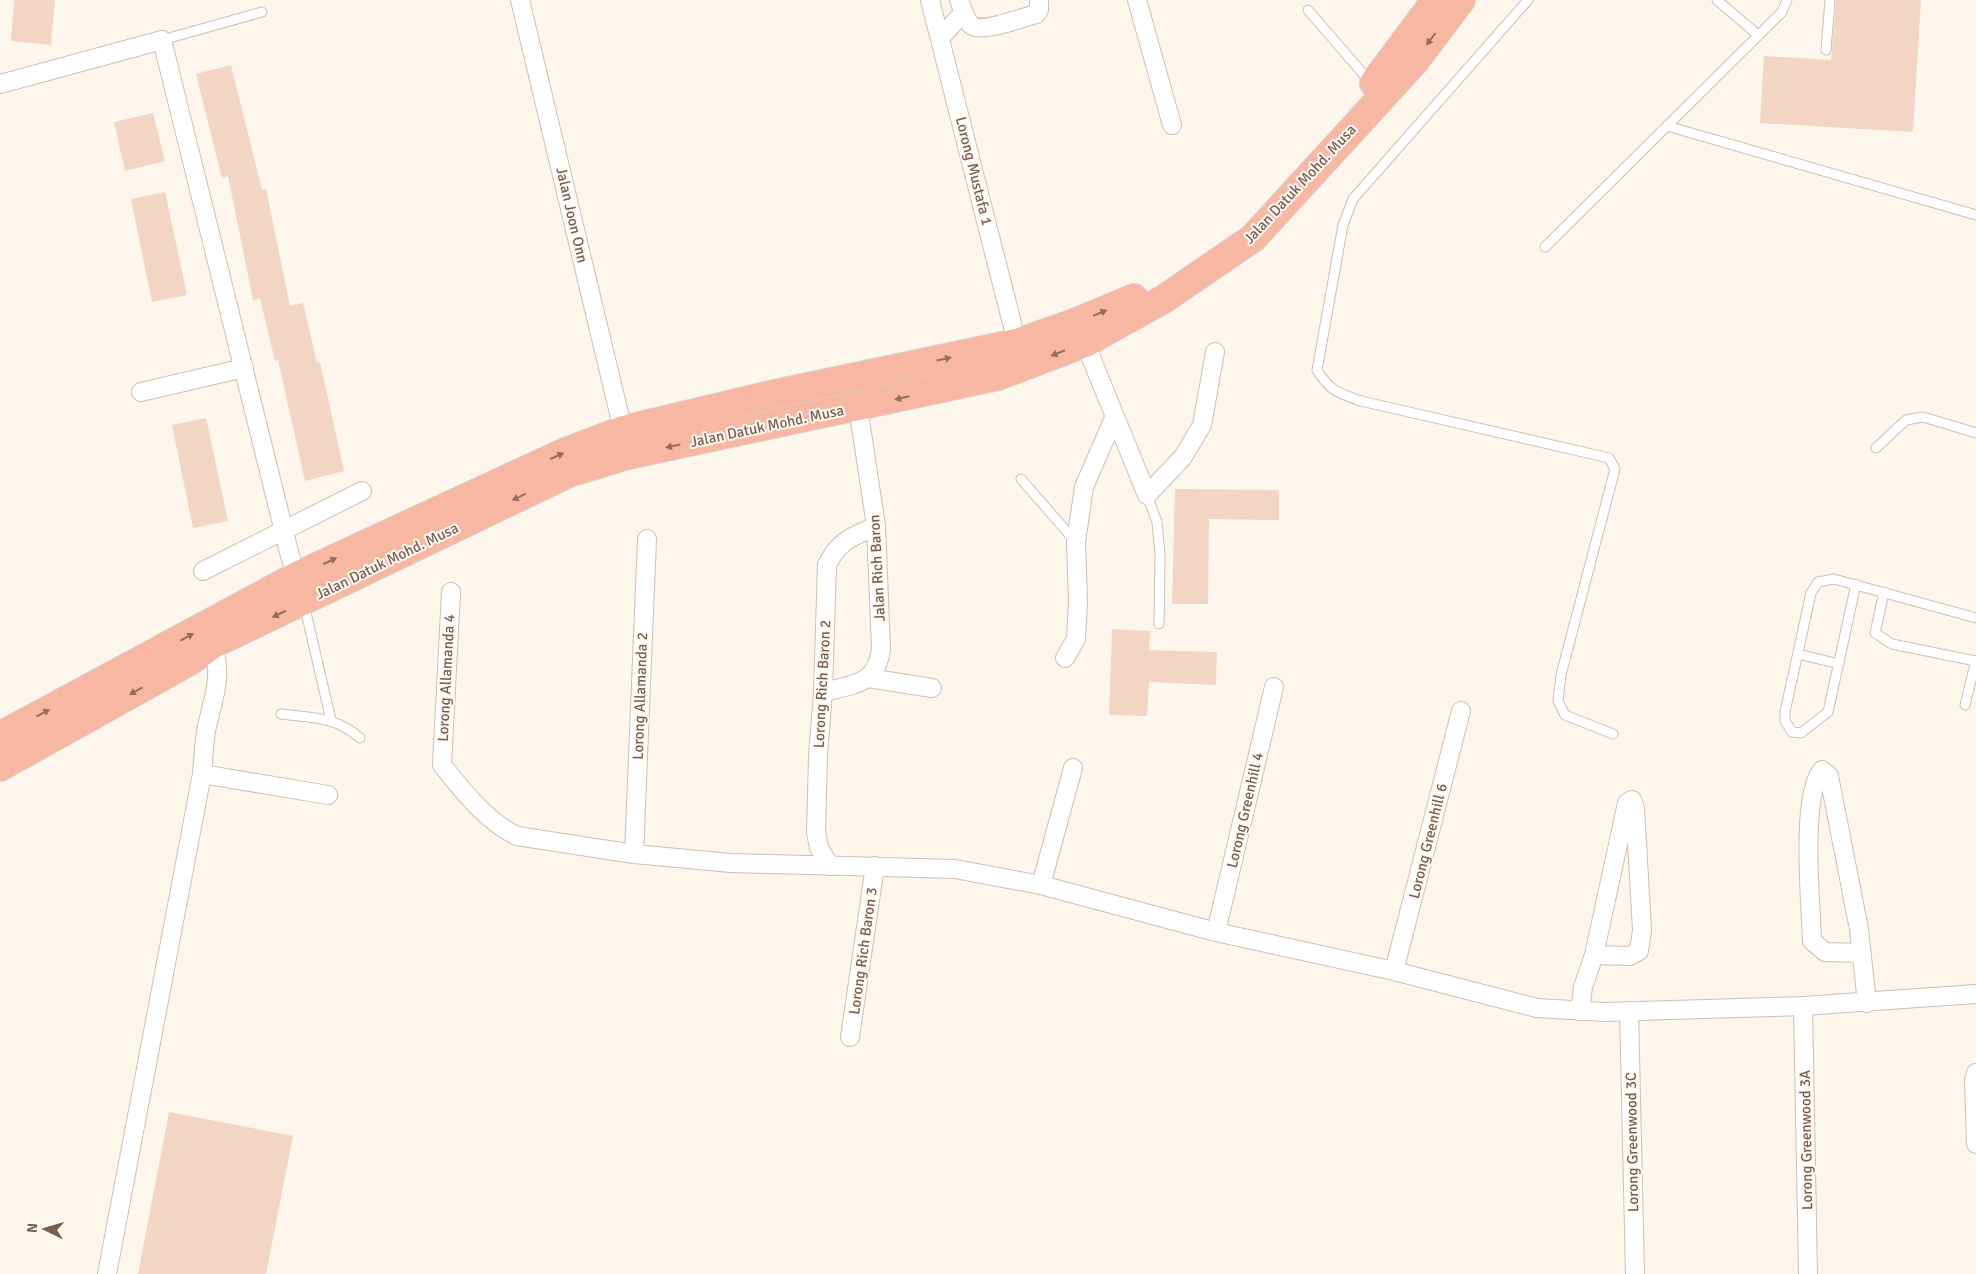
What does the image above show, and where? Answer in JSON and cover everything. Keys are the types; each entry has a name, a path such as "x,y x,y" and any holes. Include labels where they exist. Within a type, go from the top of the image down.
{"highway":[{"name":"Jalan Datuk Mohd. Musa","path":"0,736 300,589 563,453 623,430 770,395 1017,343 1074,323 1158,288 1237,230 1373,85 1436,0"},
{"name":"Jalan Datuk Mohd. Musa","path":"0,767 190,661 213,644 300,589 569,473 628,455 998,376 1085,343 1164,300 1253,238 1415,61 1461,0"},
{"path":"828,384 852,396 858,407"}],"street":[{"name":"Jalan Joon Onn","path":"520,0 623,430"},
{"name":"Lorong Mustafa 1","path":"930,0 941,37 1017,343"},
{"path":"962,6 971,25 976,28 986,28 1036,14 1039,10 1039,0"},
{"path":"1137,0 1172,125"},
{"path":"941,37 962,6"},
{"path":"0,84 162,40 300,589"},
{"path":"1085,343 1114,418 1147,494 1183,457 1202,425 1214,352"},
{"path":"141,392 244,368"},
{"name":"Jalan Rich Baron","path":"858,407 876,526 881,649 879,663 873,675 868,678"},
{"path":"1065,658 1076,639 1078,602 1076,542 1084,487 1114,418"},
{"path":"203,572 285,532 362,491"},
{"name":"Lorong Rich Baron 2","path":"830,866 818,848 816,832 827,564 834,551 844,540 876,526"},
{"name":"Lorong Allamanda 2","path":"634,854 646,539"},
{"name":"Lorong Allamanda 4","path":"451,592 442,765 460,787 502,829 517,836 634,854"},
{"path":"107,1274 202,774 206,731 218,680 218,660 213,644"},
{"path":"823,692 849,686 868,678 932,688"},
{"name":"Lorong Greenhill 4","path":"1216,932 1274,687"},
{"name":"Lorong Greenhill 6","path":"1394,971 1460,711"},
{"path":"1040,885 1073,768"},
{"path":"1862,953 1825,952 1812,941 1808,819 1818,774 1822,770 1829,776 1862,953 1867,1003"},
{"path":"202,774 328,795"},
{"path":"1580,1011 1583,987 1594,955 1627,802 1632,800 1636,808 1642,930 1638,951 1630,956 1594,955"},
{"path":"634,854 731,864 955,869 1040,885 1216,932 1394,971 1537,1008 1580,1011 1629,1011 1803,1006 1976,994"},
{"name":"Lorong Rich Baron 3","path":"850,1037 875,866"},
{"name":"Lorong Greenwood 3A","path":"1803,1006 1808,1274"},
{"name":"Lorong Greenwood 3C","path":"1629,1011 1635,1274"},
{"path":"1976,1073 1974,1080 1976,1144"}],"lane":[{"path":"1528,0 1352,199 1343,225 1317,370 1326,385 1337,393 1361,401 1609,458 1615,468 1561,675 1558,701 1565,715 1613,734"},
{"path":"1717,0 1758,35"},
{"path":"1545,247 1782,12 1787,0"},
{"path":"1826,50 1830,0"},
{"path":"1308,10 1373,85"},
{"path":"162,40 262,12"},
{"path":"1667,126 1976,215"},
{"path":"1876,448 1906,420 1923,417 1976,432"},
{"path":"1020,480 1076,542"},
{"path":"1147,494 1157,522 1160,555 1159,624"},
{"path":"1856,584 1828,712 1801,733 1792,732 1785,721 1785,712 1811,592 1818,582 1834,578 1856,584 1976,618"},
{"path":"300,589 331,720"},
{"path":"1884,592 1875,633 1883,640 1892,644 1976,661 1966,705"},
{"path":"1798,654 1838,664"},
{"path":"281,714 331,720 346,726 360,738"}],"building":[{"path":"14,0 55,0 51,45 11,41"},
{"path":"1836,0 1921,0 1913,132 1760,123 1764,56 1831,60"},
{"path":"231,65 262,190 266,189 290,306 303,303 317,363 320,362 344,471 305,481 278,360 275,361 260,298 253,300 228,176 222,178 196,74"},
{"path":"153,113 165,161 125,171 114,122"},
{"path":"165,192 187,295 152,302 131,199"},
{"path":"206,418 228,521 193,528 172,425"},
{"path":"1175,489 1279,490 1279,520 1209,519 1208,604 1172,604"},
{"path":"1112,629 1150,631 1149,650 1217,652 1216,685 1149,682 1147,716 1109,715"},
{"path":"169,1112 293,1136 266,1274 138,1274"}]}
